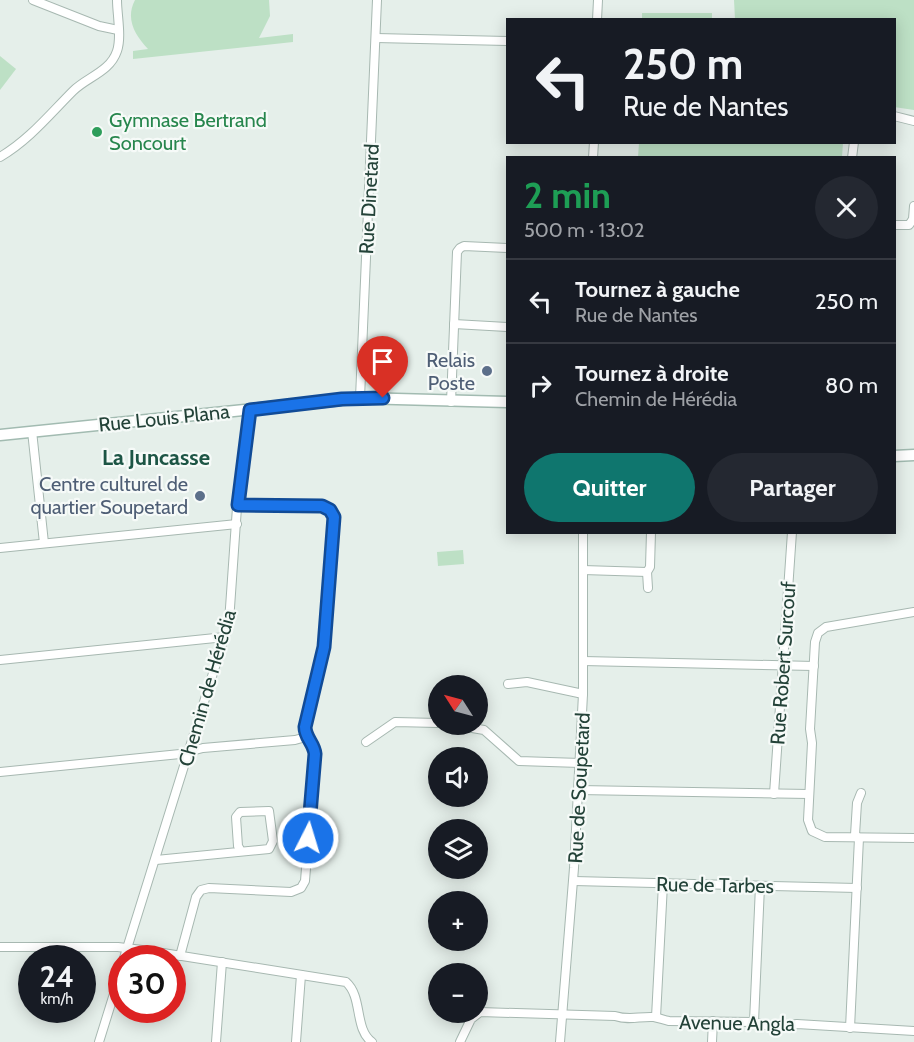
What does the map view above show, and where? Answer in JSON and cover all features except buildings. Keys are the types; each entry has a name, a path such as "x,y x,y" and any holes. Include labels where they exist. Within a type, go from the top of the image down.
{"street":[{"path":"33,0 99,26 118,30"},
{"path":"0,157 30,136 74,90 103,71 112,61 118,49 117,0"},
{"name":"Rue Dinetard","path":"360,398 377,0"},
{"path":"597,18 598,0"},
{"path":"376,38 506,41"},
{"path":"896,116 914,121"},
{"path":"896,225 909,225 913,219 914,206"},
{"path":"451,402 457,252 460,248 471,246 506,248"},
{"path":"454,324 506,327"},
{"name":"Rue Louis Plana","path":"0,435 360,398 506,402"},
{"name":"Chemin de Hérédia","path":"129,945 225,637 232,600 238,505 250,410"},
{"path":"32,431 44,543"},
{"path":"896,456 914,455"},
{"path":"183,945 196,897 201,890 209,888 291,892 298,890 303,884 315,754 314,746 306,737 305,727 324,647 334,517 330,510 322,506 238,505"},
{"path":"0,548 237,524"},
{"name":"Rue de Soupetard","path":"560,1042 579,790 583,694 583,534"},
{"path":"648,588 647,572 651,567 651,534"},
{"name":"Rue Robert Surcouf","path":"774,794 792,534"},
{"path":"584,570 647,572"},
{"path":"914,612 821,629 814,642 808,820 812,831 825,837 914,838"},
{"path":"0,660 225,637"},
{"path":"583,661 814,666"},
{"path":"508,684 527,682 583,694"},
{"path":"366,742 394,722 428,723"},
{"path":"488,734 519,761 580,763"},
{"path":"0,772 306,737"},
{"path":"579,790 809,794"},
{"path":"850,1028 859,838 855,835 857,803 861,793"},
{"path":"156,860 266,850 271,847 273,841 269,811 237,814 238,846 242,851"},
{"name":"Rue de Tarbes","path":"573,881 857,888"},
{"path":"656,1017 663,884"},
{"path":"754,1022 760,886"},
{"path":"0,947 108,948"},
{"path":"186,957 343,981 354,991 364,1033 372,1042"},
{"path":"216,1042 222,962"},
{"path":"296,1042 301,975"},
{"name":"Avenue Angla","path":"460,1042 471,1019 480,1012 615,1016 631,1020 639,1017 656,1017 669,1021 706,1023 713,1021 754,1022 763,1025 797,1024 914,1030"},
{"path":"99,1042 108,1013"},
{"path":"712,1042 713,1021"}],"green space":[{"path":"135,0 269,0 270,16 259,38 293,34 293,42 133,59 133,51 148,49 139,38 131,20"},
{"path":"734,0 914,0 914,110 896,107 896,18 735,18"},
{"path":"642,13 712,13 712,18 642,18"},
{"path":"0,56 16,69 0,90"},
{"path":"639,144 843,144 842,156 638,156"},
{"path":"463,550 464,564 438,566 437,552"}],"place":[{"name":"Gymnase Bertrand Soncourt","path":"97,132"},
{"name":"Relais Poste","path":"487,371"},
{"name":"Centre culturel de quartier Soupetard","path":"200,496"}],"district":[{"name":"La Juncasse","path":"156,457"}],"route":[{"path":"308,838 315,754 314,746 306,737 305,727 324,647 334,517 330,510 322,506 238,505 250,410 342,399 383,398"}]}
